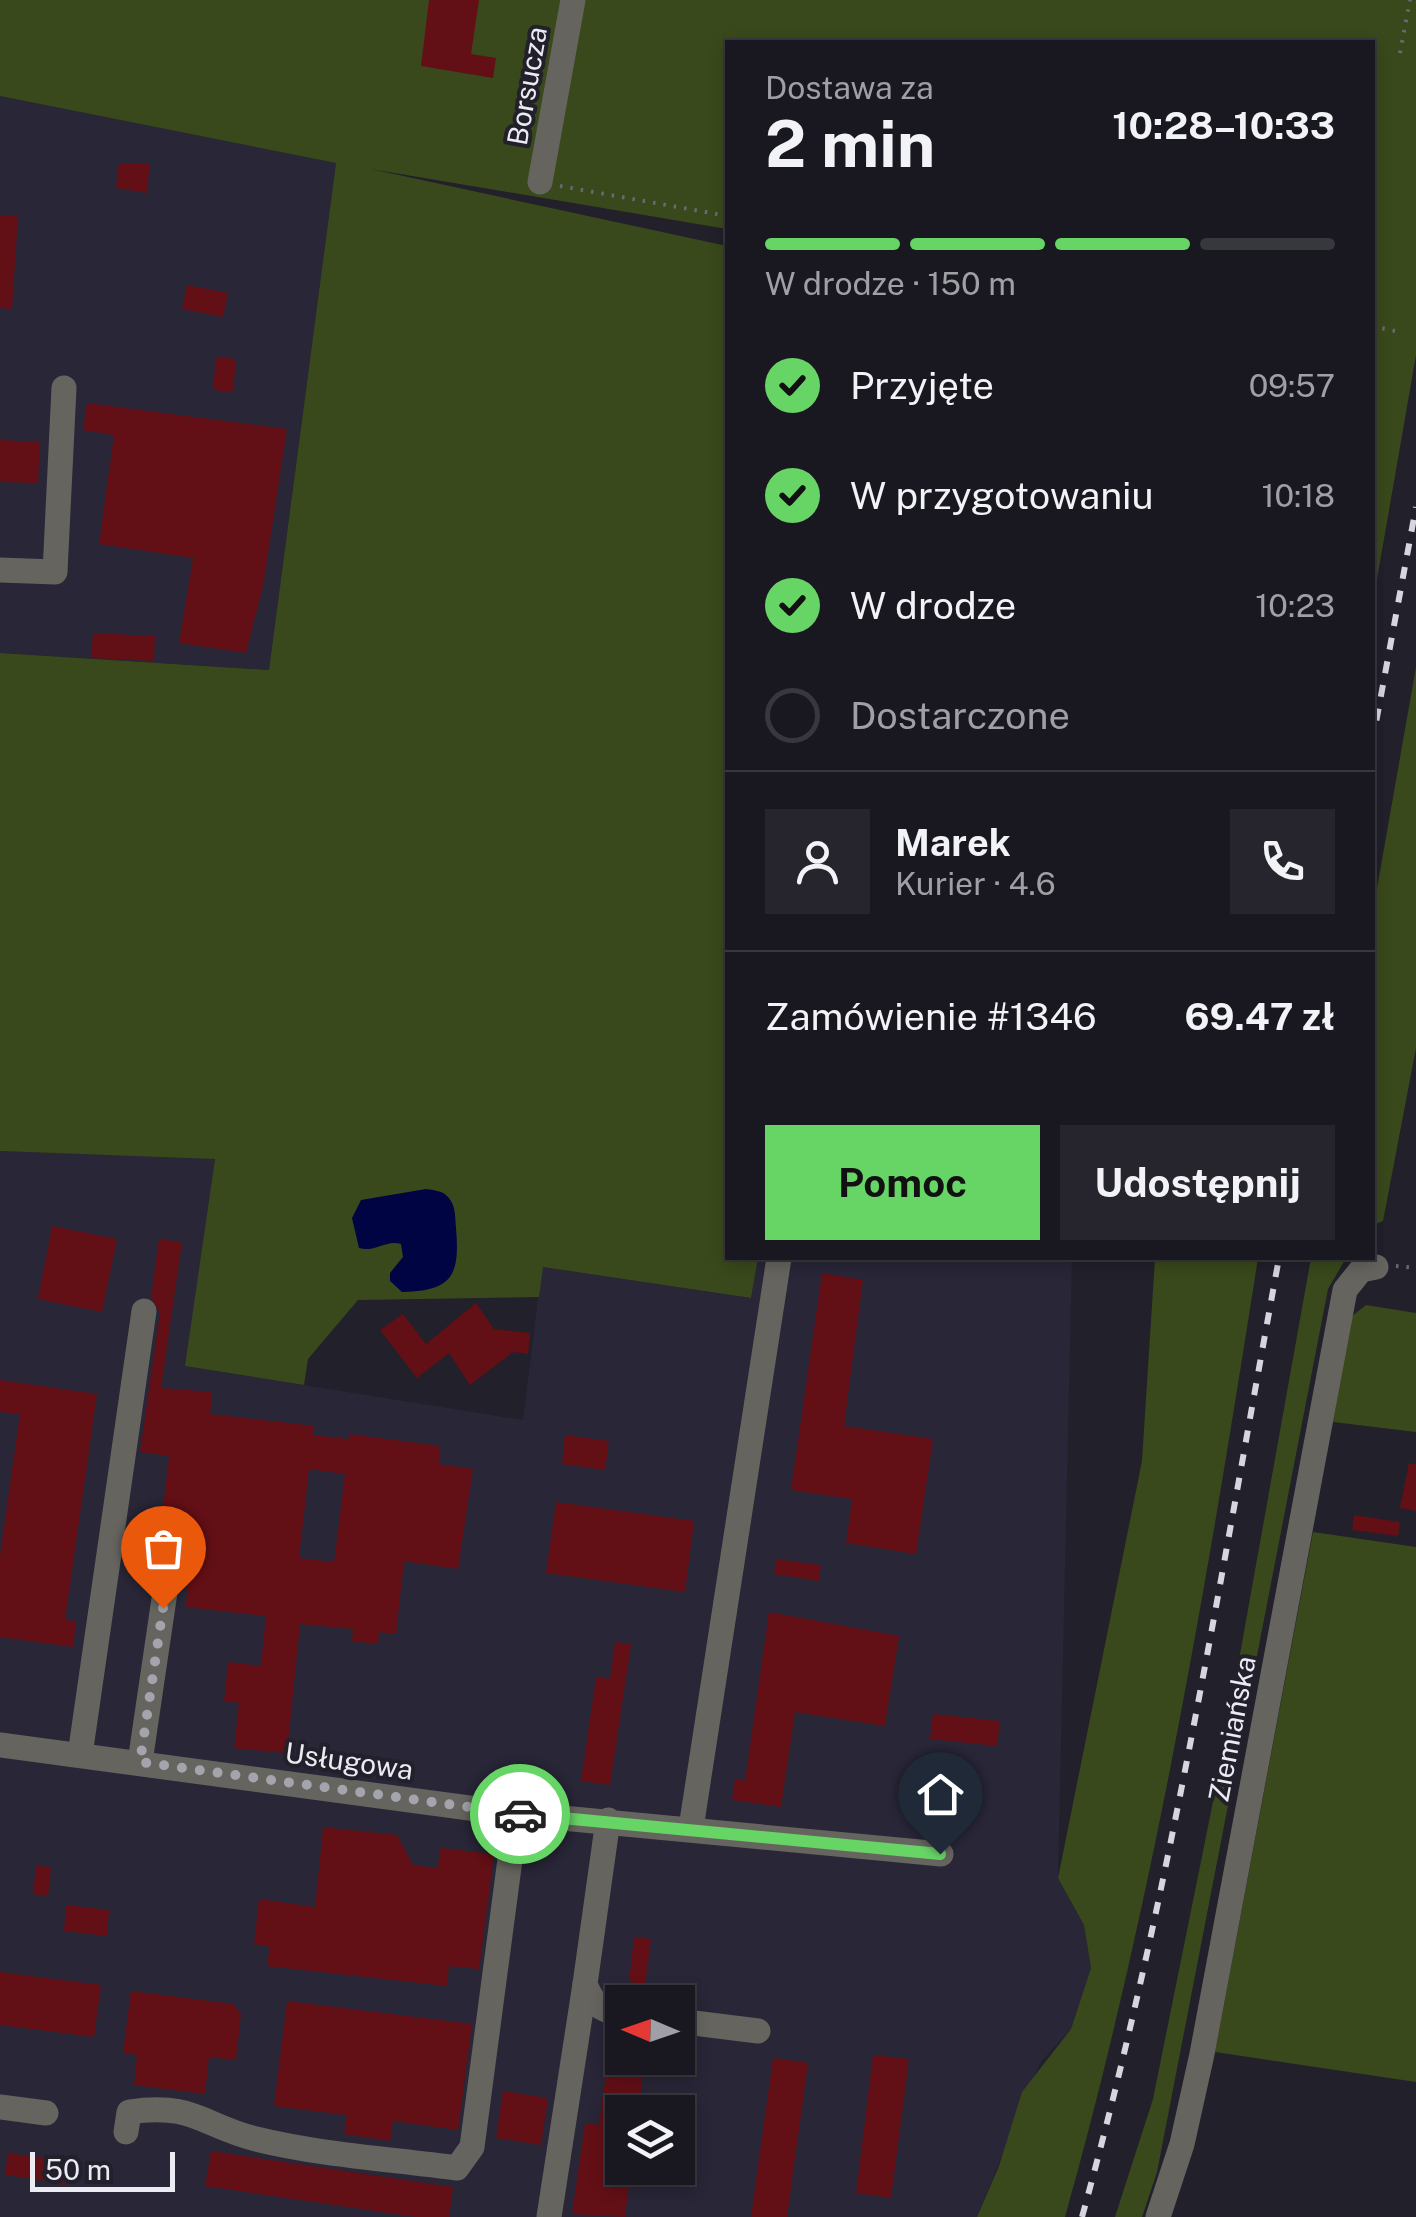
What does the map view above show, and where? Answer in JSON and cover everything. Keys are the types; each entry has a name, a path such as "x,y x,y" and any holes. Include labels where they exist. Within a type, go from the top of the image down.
{"street":[{"name":"Borsucza","path":"540,182 572,0"},
{"path":"0,570 54,572 64,388"},
{"path":"691,1828 779,1260"},
{"name":"Ziemiańska","path":"1158,2217 1182,2144 1202,2054 1345,1290 1361,1270 1376,1267"},
{"path":"80,1755 144,1312"},
{"path":"140,1762 174,1531"},
{"name":"Usługowa","path":"0,1745 516,1814 940,1854"},
{"path":"126,2132 129,2112 156,2108 200,2115 254,2138 457,2168 472,2146 516,1814"},
{"path":"549,2217 608,1820"},
{"path":"585,1984 592,2002 605,2012"},
{"path":"695,2023 758,2031"},
{"path":"0,2107 46,2112"}],"path":[{"path":"1400,53 1410,0"},
{"path":"540,182 725,215"},
{"path":"1375,327 1400,332"}],"shaded area":[{"path":"0,96 336,163 269,670 0,653"},
{"path":"0,1151 215,1158 186,1366 523,1420 542,1267 751,1298 758,1260 1072,1260 1058,1878 1084,1925 1091,1968 1071,2029 1040,2063 977,2217 0,2217"},
{"path":"426,1189 444,1193 452,1204 457,1244 454,1269 443,1284 402,1292 390,1281 390,1273 403,1257 401,1244 359,1248 352,1218 361,1200"}],"green space":[{"path":"0,0 1416,0 1416,355 1375,591 1375,40 725,40 725,229 371,169 725,246 725,1260 758,1260 751,1298 543,1267 539,1297 358,1300 308,1359 304,1385 185,1366 215,1159 0,1151 0,653 269,670 336,163 0,96"},
{"path":"1416,667 1416,1048 1383,1221 1375,1224 1375,900"},
{"path":"1155,1260 1258,1260 1198,1620 1152,1860 1097,2099 1065,2217 977,2217 999,2166 1022,2092 1071,2029 1091,1968 1084,1925 1058,1878 1142,1461"},
{"path":"1311,1260 1345,1260 1328,1289 1157,2172 1142,2217 1115,2217 1153,2099 1218,1777"},
{"path":"1366,1305 1416,1313 1416,1432 1333,1422 1351,1317"},
{"path":"1313,1532 1416,1547 1416,2082 1215,2052"}],"building":[{"path":"429,0 479,0 471,54 496,58 493,78 421,66"},
{"path":"119,163 150,163 147,193 116,188"},
{"path":"0,215 18,216 12,309 0,308"},
{"path":"187,285 228,293 223,317 182,309"},
{"path":"216,357 236,359 233,392 213,390"},
{"path":"87,403 287,429 263,586 246,653 179,643 193,558 99,544 114,435 83,430"},
{"path":"0,440 40,442 38,483 0,482"},
{"path":"93,633 155,636 154,661 91,658"},
{"path":"52,1226 117,1239 102,1312 38,1299"},
{"path":"159,1239 182,1242 161,1388 212,1392 210,1414 314,1426 313,1435 349,1439 350,1434 440,1446 439,1464 473,1469 458,1569 404,1561 396,1634 379,1632 378,1644 352,1641 353,1629 300,1624 287,1753 234,1748 239,1703 224,1701 228,1662 261,1666 266,1616 186,1607 194,1521 175,1515 162,1518 169,1456 140,1452 160,1313 151,1297","holes":["309,1469 345,1474 334,1562 299,1558"]},
{"path":"822,1273 863,1280 844,1426 933,1439 916,1554 846,1543 852,1499 791,1490"},
{"path":"476,1303 494,1329 530,1333 528,1354 513,1352 470,1385 449,1353 417,1378 380,1330 403,1314 426,1344"},
{"path":"0,1380 97,1394 65,1620 76,1621 73,1647 0,1637 0,1556 20,1414 0,1412"},
{"path":"565,1435 609,1441 605,1470 562,1464"},
{"path":"1409,1463 1416,1464 1416,1511 1400,1508"},
{"path":"556,1502 694,1521 685,1592 546,1573"},
{"path":"1354,1515 1400,1522 1398,1536 1352,1530"},
{"path":"776,1559 821,1565 819,1581 774,1574"},
{"path":"769,1612 899,1636 885,1726 795,1712 781,1807 732,1800 735,1779 745,1781"},
{"path":"615,1642 631,1644 610,1785 581,1781 596,1677 610,1679"},
{"path":"933,1714 1000,1721 997,1746 930,1739"},
{"path":"323,1827 397,1835 413,1865 438,1868 440,1848 494,1854 479,1969 449,1966 447,1986 267,1966 270,1947 254,1944 259,1899 315,1907"},
{"path":"36,1866 51,1867 48,1896 33,1894"},
{"path":"66,1905 109,1910 107,1936 64,1931"},
{"path":"634,1937 651,1939 645,1984 629,1982"},
{"path":"0,1972 101,1985 94,2037 0,2025"},
{"path":"131,1991 233,2004 241,2014 236,2060 209,2057 205,2094 134,2085 137,2055 123,2053"},
{"path":"287,2001 472,2024 458,2130 393,2121 390,2141 344,2134 347,2115 274,2106"},
{"path":"873,2055 909,2059 891,2198 856,2193"},
{"path":"773,2058 808,2063 787,2217 751,2217"},
{"path":"606,2075 643,2075 640,2095 605,2095 605,2185 629,2185 625,2217 572,2214 585,2123 599,2125"},
{"path":"503,2091 548,2098 541,2145 496,2138"},
{"path":"211,2151 453,2187 449,2217 416,2217 205,2186"},
{"path":"8,2153 71,2162 68,2184 5,2175"}],"railway":[{"path":"1375,728 1416,507"},
{"path":"1082,2217 1167,1860 1279,1260"}],"way so far":[{"path":"163,1608 140,1762 520,1814"}],"route":[{"path":"520,1814 940,1854"}]}
